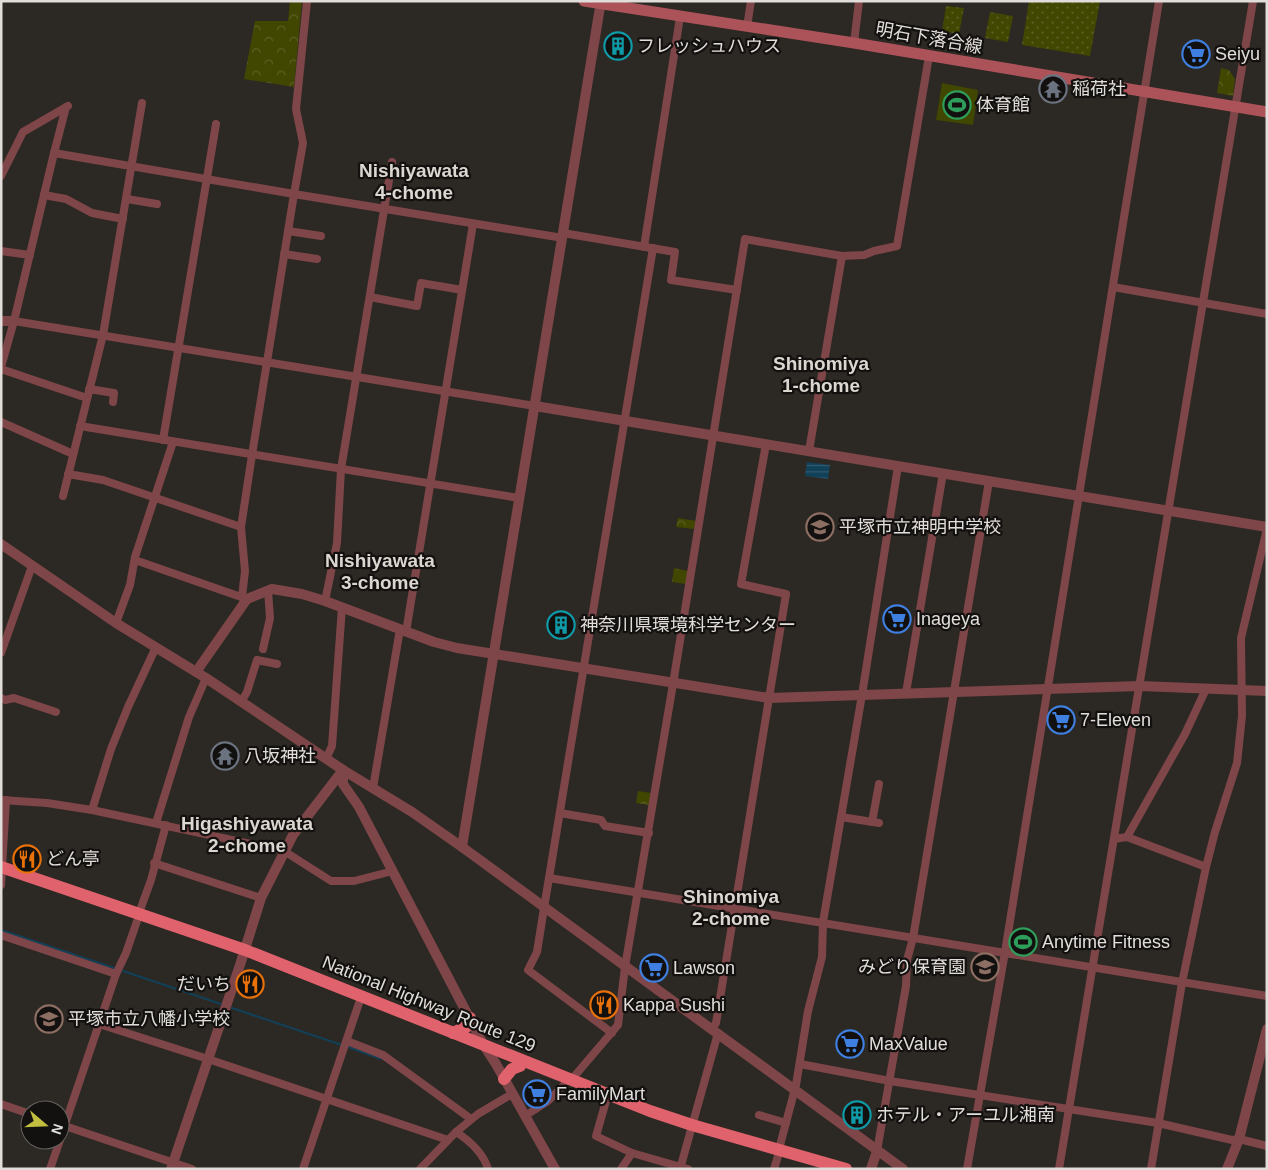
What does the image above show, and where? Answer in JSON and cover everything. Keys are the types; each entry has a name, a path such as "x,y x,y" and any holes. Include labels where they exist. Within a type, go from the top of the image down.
{"highway":[{"name":"National Highway Route 129","path":"2,874 138,917 244,954 453,1033 520,1066 650,1111 692,1128"},
{"name":"National Highway Route 129","path":"244,954 359,1003 486,1049 568,1082 606,1101 778,1153 846,1169"},
{"path":"453,1033 466,1027 470,1018"},
{"path":"504,1079 512,1069 520,1066"},
{"name":"National Highway Route 129","path":"778,1153 824,1169"}],"main road":[{"name":"明石下落合線","path":"584,1 854,43 1267,112"}],"street":[{"path":"196,672 245,598 241,527 266,362 303,143 296,109 307,1"},
{"path":"747,27 751,1"},
{"path":"854,43 859,1"},
{"path":"967,1169 1048,689 1159,1"},
{"path":"1059,1169 1253,1"},
{"path":"462,847 601,3"},
{"path":"644,247 680,17"},
{"path":"525,1116 548,1101 568,1082 618,1025 626,966 745,239 842,256 864,255 898,246 929,56"},
{"path":"64,496 103,336 142,103"},
{"path":"1,176 23,132 67,106 1,368 87,398"},
{"path":"163,440 216,124"},
{"path":"54,153 473,224 675,252 671,280 737,290"},
{"path":"325,601 336,543 341,469 392,162"},
{"path":"44,196 66,200 92,214 123,218"},
{"path":"127,199 157,204"},
{"path":"373,788 430,484 473,224"},
{"path":"288,231 321,236"},
{"path":"612,1032 528,970 537,952 652,248"},
{"path":"1,251 30,255"},
{"path":"284,254 317,259"},
{"path":"809,451 842,256"},
{"path":"370,297 417,306 421,283 462,290"},
{"path":"1113,288 1267,314"},
{"path":"1,321 14,321 445,391 1267,528 1241,638 1242,716 1237,762 1206,867 1182,983 1151,1169"},
{"path":"89,389 114,393 113,402"},
{"path":"1,422 73,454"},
{"path":"80,426 519,498"},
{"path":"116,622 130,585 135,560 173,442"},
{"path":"606,1101 596,1136 632,1153 683,1168 715,1031 786,594 741,584 766,444"},
{"path":"774,1169 795,1090 808,1011 822,957 823,922 862,695 898,466"},
{"path":"906,693 943,473"},
{"path":"68,474 104,480 241,527"},
{"path":"871,1169 877,1151 890,1081 906,986 906,960 913,938 989,481"},
{"path":"1,544 116,622 206,678 326,759 412,812 903,1169"},
{"path":"135,560 245,598 268,590 279,589 325,601 434,642 584,670 769,698 1140,686 1267,690"},
{"path":"1,653 32,566"},
{"path":"263,649 270,618 268,590"},
{"path":"326,759 332,746 342,608"},
{"path":"92,810 111,749 156,647"},
{"path":"242,702 257,660 277,664"},
{"path":"156,823 189,717 206,678"},
{"path":"1127,837 1185,734 1206,689"},
{"path":"1,698 5,700 14,698 56,712"},
{"path":"172,1165 244,954 261,898 293,835 343,770"},
{"path":"343,770 343,784 359,807 486,1049 554,1169"},
{"path":"841,817 875,822 879,784"},
{"path":"2,874 4,800 47,803 92,810 284,851 331,881 354,881 393,871"},
{"path":"560,813 601,820 605,826 649,833"},
{"path":"70,1103 116,974 126,953 166,826"},
{"path":"1114,840 1127,837 1206,867"},
{"path":"154,863 261,898"},
{"path":"549,878 1267,996"},
{"path":"1,935 116,974"},
{"path":"303,1169 359,1003"},
{"path":"99,1024 448,1140"},
{"path":"1227,1169 1239,1139 1267,1029"},
{"path":"347,1042 378,1053 472,1119"},
{"path":"800,1064 890,1081 1158,1123 1267,1146"},
{"path":"420,1169 456,1132 472,1119 512,1094"},
{"path":"1,1104 20,1111"},
{"path":"759,1115 786,1122"},
{"path":"70,1128 172,1165 192,1169"},
{"path":"456,1132 485,1158 488,1169"},
{"path":"50,1169 57,1150"},
{"path":"621,1169 632,1153"}],"green space":[{"path":"290,1 302,1 294,87 244,79 255,21 288,21"},
{"path":"1029,1 1100,1 1090,56 1022,45"},
{"path":"946,6 964,8 959,34 942,31"},
{"path":"990,12 1013,16 1008,42 985,38"},
{"path":"1221,68 1229,70 1235,79 1233,96 1217,93"},
{"name":"体育館","path":"942,83 978,90 973,125 936,120"},
{"path":"678,518 696,521 694,529 676,527"},
{"path":"674,568 688,571 686,584 672,582"},
{"path":"638,791 651,793 649,805 636,803"}],"water":[{"path":"807,462 830,465 828,479 805,476"}],"waterway":[{"path":"1,930 114,968"},
{"path":"123,971 221,1004"},
{"path":"232,1008 342,1045"},
{"path":"348,1047 381,1059"}],"place":[{"name":"フレッシュハウス","path":"618,46"},
{"name":"Seiyu","path":"1196,54"},
{"name":"稲荷社","path":"1053,89"},
{"name":"体育館","path":"957,105"},
{"name":"平塚市立神明中学校","path":"820,527"},
{"name":"Inageya","path":"897,619"},
{"name":"神奈川県環境科学センター","path":"561,625"},
{"name":"7-Eleven","path":"1061,720"},
{"name":"八坂神社","path":"225,756"},
{"name":"どん亭","path":"27,859"},
{"name":"Anytime Fitness","path":"1023,942"},
{"name":"みどり保育園","path":"985,967"},
{"name":"Lawson","path":"654,968"},
{"name":"だいち","path":"250,984"},
{"name":"Kappa Sushi","path":"604,1005"},
{"name":"平塚市立八幡小学校","path":"49,1019"},
{"name":"MaxValue","path":"850,1044"},
{"name":"FamilyMart","path":"537,1094"},
{"name":"ホテル・アーユル湘南","path":"857,1115"}],"district":[{"name":"Nishiyawata 4-chome","path":"414,181"},
{"name":"Shinomiya 1-chome","path":"821,374"},
{"name":"Nishiyawata 3-chome","path":"380,571"},
{"name":"Higashiyawata 2-chome","path":"247,834"},
{"name":"Shinomiya 2-chome","path":"731,907"}]}
